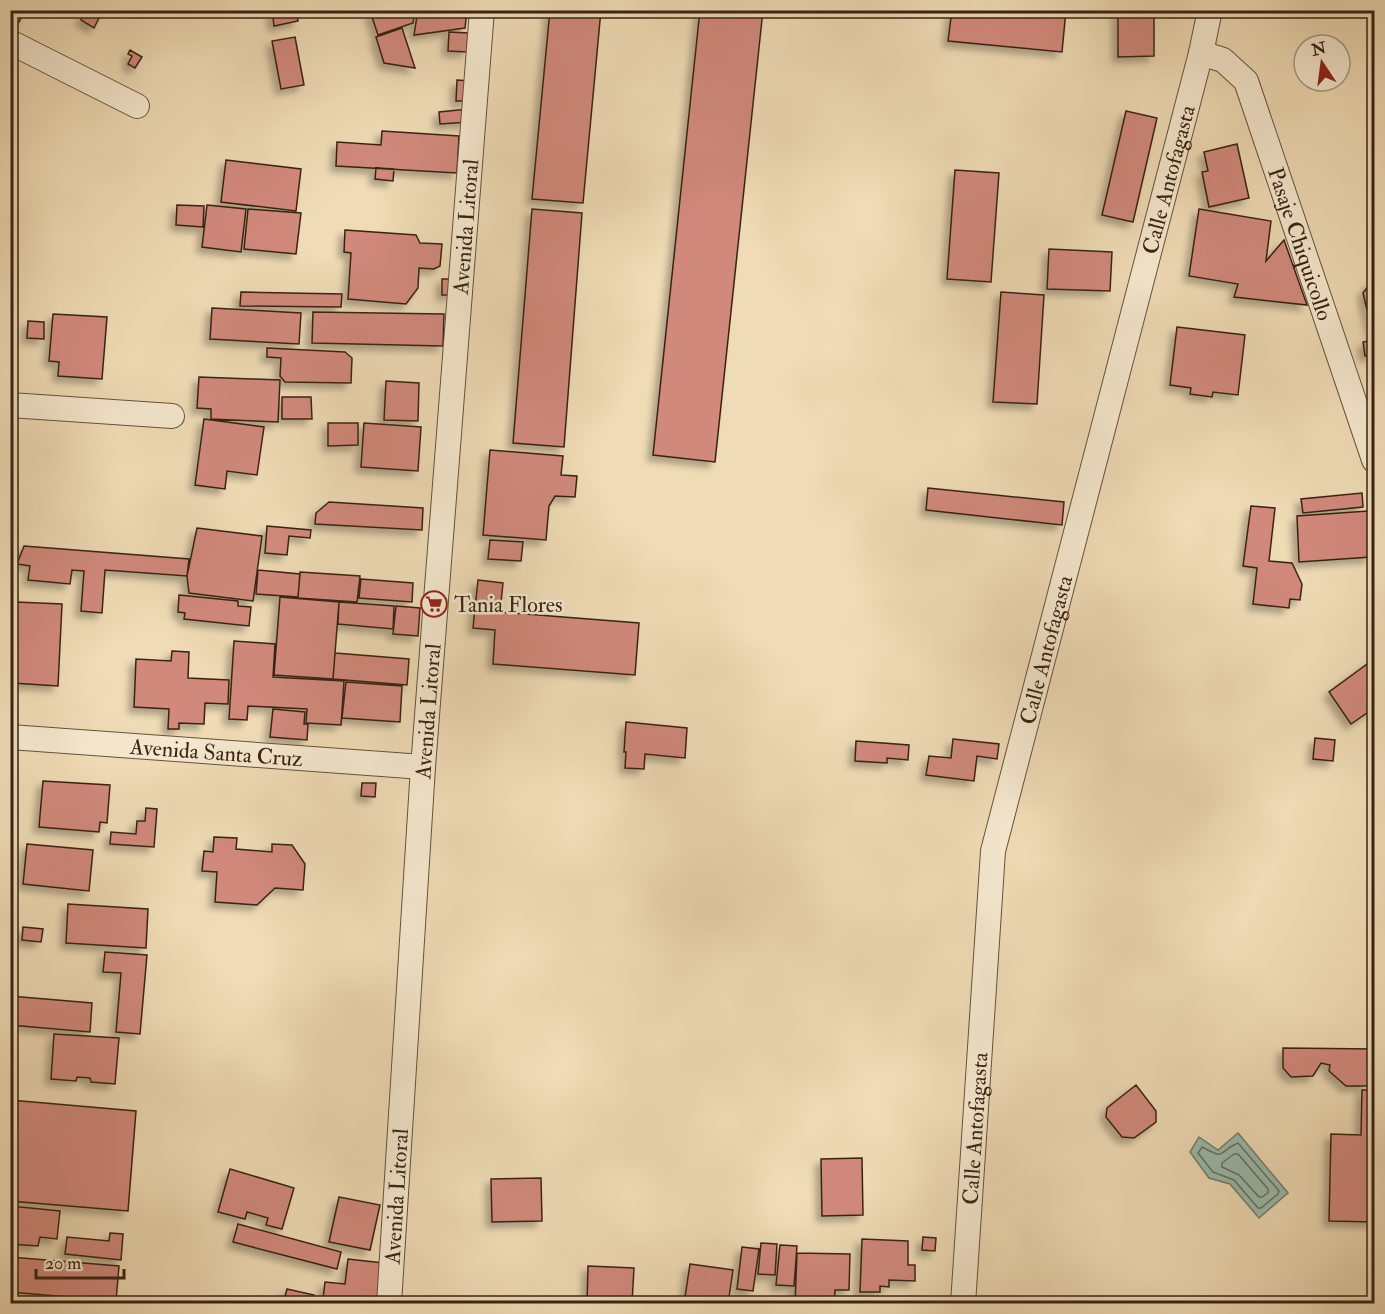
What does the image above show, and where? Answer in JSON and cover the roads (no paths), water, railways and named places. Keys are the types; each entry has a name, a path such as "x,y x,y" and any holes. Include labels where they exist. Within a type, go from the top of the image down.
{"street":[{"name":"Avenida Litoral","path":"389,1304 423,766 483,10"},
{"name":"Calle Antofagasta","path":"963,1304 993,851 1201,53 1210,10"},
{"path":"10,42 137,106"},
{"name":"Pasaje Chiquicollo","path":"1201,53 1223,60 1246,81 1374,460"},
{"path":"10,405 172,416"},
{"name":"Avenida Santa Cruz","path":"10,737 423,766"}],"water":[{"path":"1238,1133 1288,1193 1259,1218 1230,1184 1209,1178 1190,1152 1199,1137 1218,1150"}],"place":[{"name":"Tania Flores","path":"434,604"}]}
